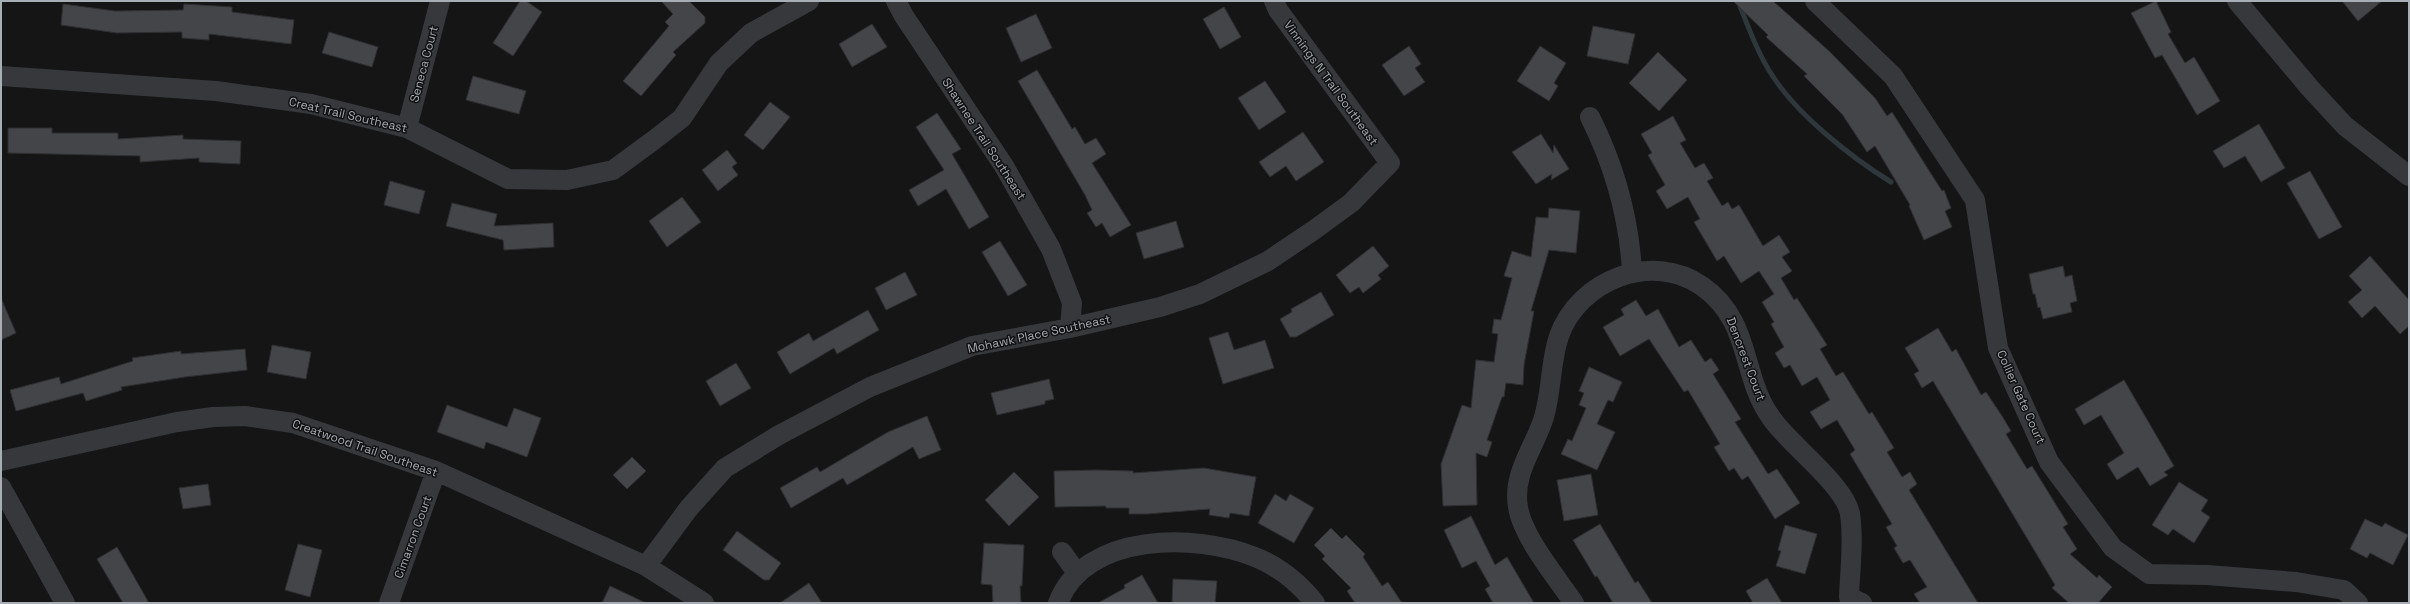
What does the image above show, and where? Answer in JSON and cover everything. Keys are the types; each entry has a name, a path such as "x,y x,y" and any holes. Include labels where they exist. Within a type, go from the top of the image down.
{"street":[{"name":"Seneca Court","path":"407,128 440,1"},
{"name":"Creat Trail Southeast","path":"1,76 216,91 311,104 407,128 508,179 567,180 614,170 682,118 719,63 751,33 809,1"},
{"name":"Shawnee Trail Southeast","path":"896,1 904,16 1004,166 1051,249 1072,303 1070,328"},
{"name":"Vinnings N Trail Southeast","path":"1274,1 1278,10 1390,163"},
{"name":"Collier Gate Court","path":"1815,1 1893,76 1975,200 1998,348 2049,462 2113,548 2149,574 2207,575 2296,582 2344,590 2358,603"},
{"path":"2237,1 2309,87 2346,126 2409,176"},
{"path":"1590,117 1605,146 1625,209 1630,239 1632,272"},
{"name":"Mohawk Place Southeast","path":"646,566 689,508 725,468 779,435 870,387 972,346 1070,328 1160,307 1200,294 1268,262 1351,203 1390,163"},
{"name":"Dencrest Court","path":"1574,603 1526,530 1518,507 1518,487 1524,462 1544,418 1550,387 1552,361 1560,334 1574,309 1592,292 1612,279 1632,272 1656,271 1678,275 1702,286 1727,309 1740,337 1757,391 1771,419 1839,492 1850,512 1850,601"},
{"name":"Creatwood Trail Southeast","path":"1,461 177,422 213,417 245,416 293,423 436,471 646,566 704,603"},
{"name":"Cimarron Court","path":"389,603 436,471"},
{"path":"1,487 65,603"},
{"path":"1058,603 1061,594 1077,573 1098,559 1124,548 1146,544 1191,543 1232,550 1256,557 1299,583 1315,603"},
{"path":"1062,552 1077,573"}],"building":[{"path":"520,1 526,1 542,12 513,56 493,43"},
{"path":"661,1 689,1 705,17 705,23 673,52 676,55 641,96 623,81 669,26 665,22 673,14"},
{"path":"1733,1 1773,1 1829,51 1875,98 1887,116 1892,112 1942,191 1944,190 1951,208 1945,211 1952,227 1924,240 1909,206 1910,205 1875,146 1867,152 1842,114 1804,76 1807,74 1766,37 1768,35"},
{"path":"2156,1 2171,32 2168,34 2185,63 2194,57 2220,101 2197,115 2162,55 2155,58 2131,13"},
{"path":"2342,1 2382,1 2358,21"},
{"path":"63,4 115,11 183,10 184,4 232,7 232,12 294,20 291,44 209,34 209,40 182,38 182,32 117,33 61,25"},
{"path":"1224,7 1241,37 1220,49 1203,19"},
{"path":"1036,14 1052,48 1021,62 1006,28"},
{"path":"872,24 887,47 852,67 839,44"},
{"path":"1593,26 1635,34 1628,64 1587,56"},
{"path":"329,32 378,47 372,67 322,53"},
{"path":"1409,46 1421,64 1415,68 1425,82 1404,96 1382,65"},
{"path":"1540,46 1566,63 1554,83 1558,86 1549,101 1517,81"},
{"path":"1658,52 1687,80 1659,111 1629,83"},
{"path":"1037,70 1072,129 1075,127 1085,144 1096,138 1106,154 1092,163 1131,225 1110,237 1102,223 1096,227 1087,213 1092,210 1085,195 1018,81"},
{"path":"473,76 526,91 519,114 466,100"},
{"path":"1265,81 1286,112 1259,130 1238,98"},
{"path":"770,102 790,117 763,150 744,135"},
{"path":"937,113 961,149 952,154 989,217 969,229 946,189 918,206 909,190 944,170 916,127"},
{"path":"1673,116 1686,140 1680,143 1695,168 1704,163 1713,178 1707,181 1722,206 1728,202 1732,209 1739,205 1763,246 1779,235 1790,252 1782,257 1792,271 1781,278 1794,300 1797,298 1827,345 1820,349 1836,376 1843,372 1869,414 1872,412 1894,448 1887,452 1902,477 1910,472 1917,484 1909,490 1978,603 1920,603 1914,594 1927,587 1910,560 1903,563 1894,548 1897,546 1886,527 1892,524 1850,454 1855,450 1837,420 1821,429 1810,412 1830,400 1817,377 1802,386 1790,365 1784,368 1775,353 1784,347 1771,324 1774,322 1762,302 1774,294 1759,271 1741,283 1724,256 1717,261 1694,222 1700,219 1688,197 1667,209 1656,191 1665,185 1648,155 1652,153 1641,134"},
{"path":"2259,124 2285,168 2261,182 2245,156 2224,168 2213,151"},
{"path":"8,128 52,128 52,133 118,133 118,139 183,135 183,139 241,141 240,164 199,162 199,158 140,162 140,156 8,153"},
{"path":"1303,132 1324,162 1296,181 1286,166 1270,177 1259,162"},
{"path":"1541,134 1553,153 1554,145 1569,169 1551,180 1552,174 1536,184 1512,152"},
{"path":"727,150 737,163 732,167 738,175 718,191 702,170"},
{"path":"2310,171 2342,227 2319,239 2287,183"},
{"path":"390,181 425,191 419,214 384,205"},
{"path":"682,197 701,222 667,247 649,221"},
{"path":"452,203 497,214 494,226 553,223 554,247 504,250 503,240 446,226"},
{"path":"1549,208 1580,211 1576,253 1549,250 1531,311 1534,311 1524,365 1523,385 1506,383 1504,397 1502,397 1487,440 1492,442 1487,457 1476,453 1477,505 1443,506 1441,464 1462,405 1471,408 1476,360 1494,362 1498,334 1492,333 1494,319 1501,320 1512,278 1504,276 1512,251 1531,257 1536,217 1548,218"},
{"path":"1176,221 1184,247 1144,259 1136,233"},
{"path":"1000,241 1027,285 1008,296 982,252"},
{"path":"1373,246 1389,266 1378,275 1381,279 1363,293 1359,287 1350,293 1336,275"},
{"path":"2370,256 2409,300 2409,326 2400,334 2375,306 2362,318 2348,302 2362,290 2349,276"},
{"path":"2063,266 2065,277 2072,275 2077,301 2070,303 2072,312 2043,319 2040,307 2038,308 2035,294 2033,294 2029,274"},
{"path":"905,272 917,295 886,310 875,288"},
{"path":"1321,292 1334,315 1296,337 1290,337 1280,319 1292,312 1291,309"},
{"path":"1,298 16,333 1,340"},
{"path":"1636,300 1646,316 1658,309 1679,347 1691,340 1705,362 1711,358 1719,370 1713,374 1741,419 1735,422 1768,474 1777,469 1800,503 1775,519 1748,476 1742,480 1734,468 1729,471 1714,447 1720,444 1688,390 1684,392 1649,339 1620,356 1603,327 1624,315 1621,309"},
{"path":"868,310 879,330 837,354 834,348 790,374 777,352 809,333 813,341"},
{"path":"1938,328 1952,352 1956,349 1981,395 1986,392 2002,416 2011,431 2006,434 2027,469 2032,466 2068,524 2063,527 2077,549 2070,554 2097,578 2099,575 2112,587 2098,603 2069,603 2052,588 2055,585 1933,381 1922,388 1914,374 1919,371 1905,348"},
{"path":"1228,332 1234,350 1265,340 1274,368 1223,384 1209,338"},
{"path":"272,345 311,352 306,379 267,372"},
{"path":"245,349 247,370 185,377 121,387 122,390 86,401 83,393 16,411 10,390 59,377 61,384 133,361 132,358 181,351 181,354"},
{"path":"736,363 751,388 720,406 706,381"},
{"path":"1589,367 1622,382 1613,402 1608,400 1597,424 1615,432 1597,470 1561,454 1568,439 1572,441 1586,408 1579,405 1584,393 1579,391"},
{"path":"1049,379 1054,399 1045,401 1045,404 997,415 991,393"},
{"path":"2124,380 2174,466 2164,472 2168,475 2150,486 2138,467 2117,480 2107,464 2124,453 2101,415 2084,425 2075,409"},
{"path":"447,405 507,427 514,408 541,418 527,457 486,442 484,449 437,432"},
{"path":"927,416 941,450 919,459 913,447 847,485 843,478 791,508 780,488 817,467 820,472 888,432"},
{"path":"632,457 646,471 627,489 613,475"},
{"path":"1204,468 1256,477 1249,516 1230,513 1229,518 1209,515 1210,509 1129,514 1129,508 1106,508 1106,506 1055,507 1054,471 1096,470 1133,471 1133,473"},
{"path":"1014,472 1039,497 1009,526 985,500"},
{"path":"1591,474 1598,515 1564,521 1557,480"},
{"path":"2179,482 2208,500 2201,511 2210,517 2194,543 2173,529 2168,535 2152,525"},
{"path":"208,484 211,505 183,509 179,488"},
{"path":"1275,494 1286,501 1290,494 1314,508 1294,543 1258,523"},
{"path":"1471,516 1495,565 1507,557 1534,603 1493,603 1485,589 1490,586 1476,561 1462,568 1444,530"},
{"path":"2365,519 2382,527 2385,523 2408,535 2393,565 2370,553 2367,558 2350,549"},
{"path":"1600,524 1635,583 1638,581 1652,603 1613,603 1597,576 1595,577 1573,540"},
{"path":"1785,525 1817,534 1805,574 1776,566 1781,551 1778,550"},
{"path":"1331,528 1342,539 1346,535 1365,554 1363,557 1382,586 1388,582 1402,603 1355,603 1347,591 1351,588 1322,559 1325,556 1314,545"},
{"path":"737,531 781,563 769,580 764,580 723,550"},
{"path":"984,543 1024,545 1022,586 1020,586 1021,603 993,603 992,585 981,584"},
{"path":"298,544 322,550 310,597 285,590"},
{"path":"117,547 149,603 123,603 97,559"},
{"path":"1142,575 1158,603 1098,603 1125,588 1124,585"},
{"path":"1767,578 1782,603 1753,603 1746,591"},
{"path":"1173,579 1217,581 1215,603 1172,603"},
{"path":"809,583 822,603 780,603"},
{"path":"610,586 646,603 602,603"}],"waterway":[{"path":"1738,1 1768,69 1797,107 1843,149 1891,182"}]}
